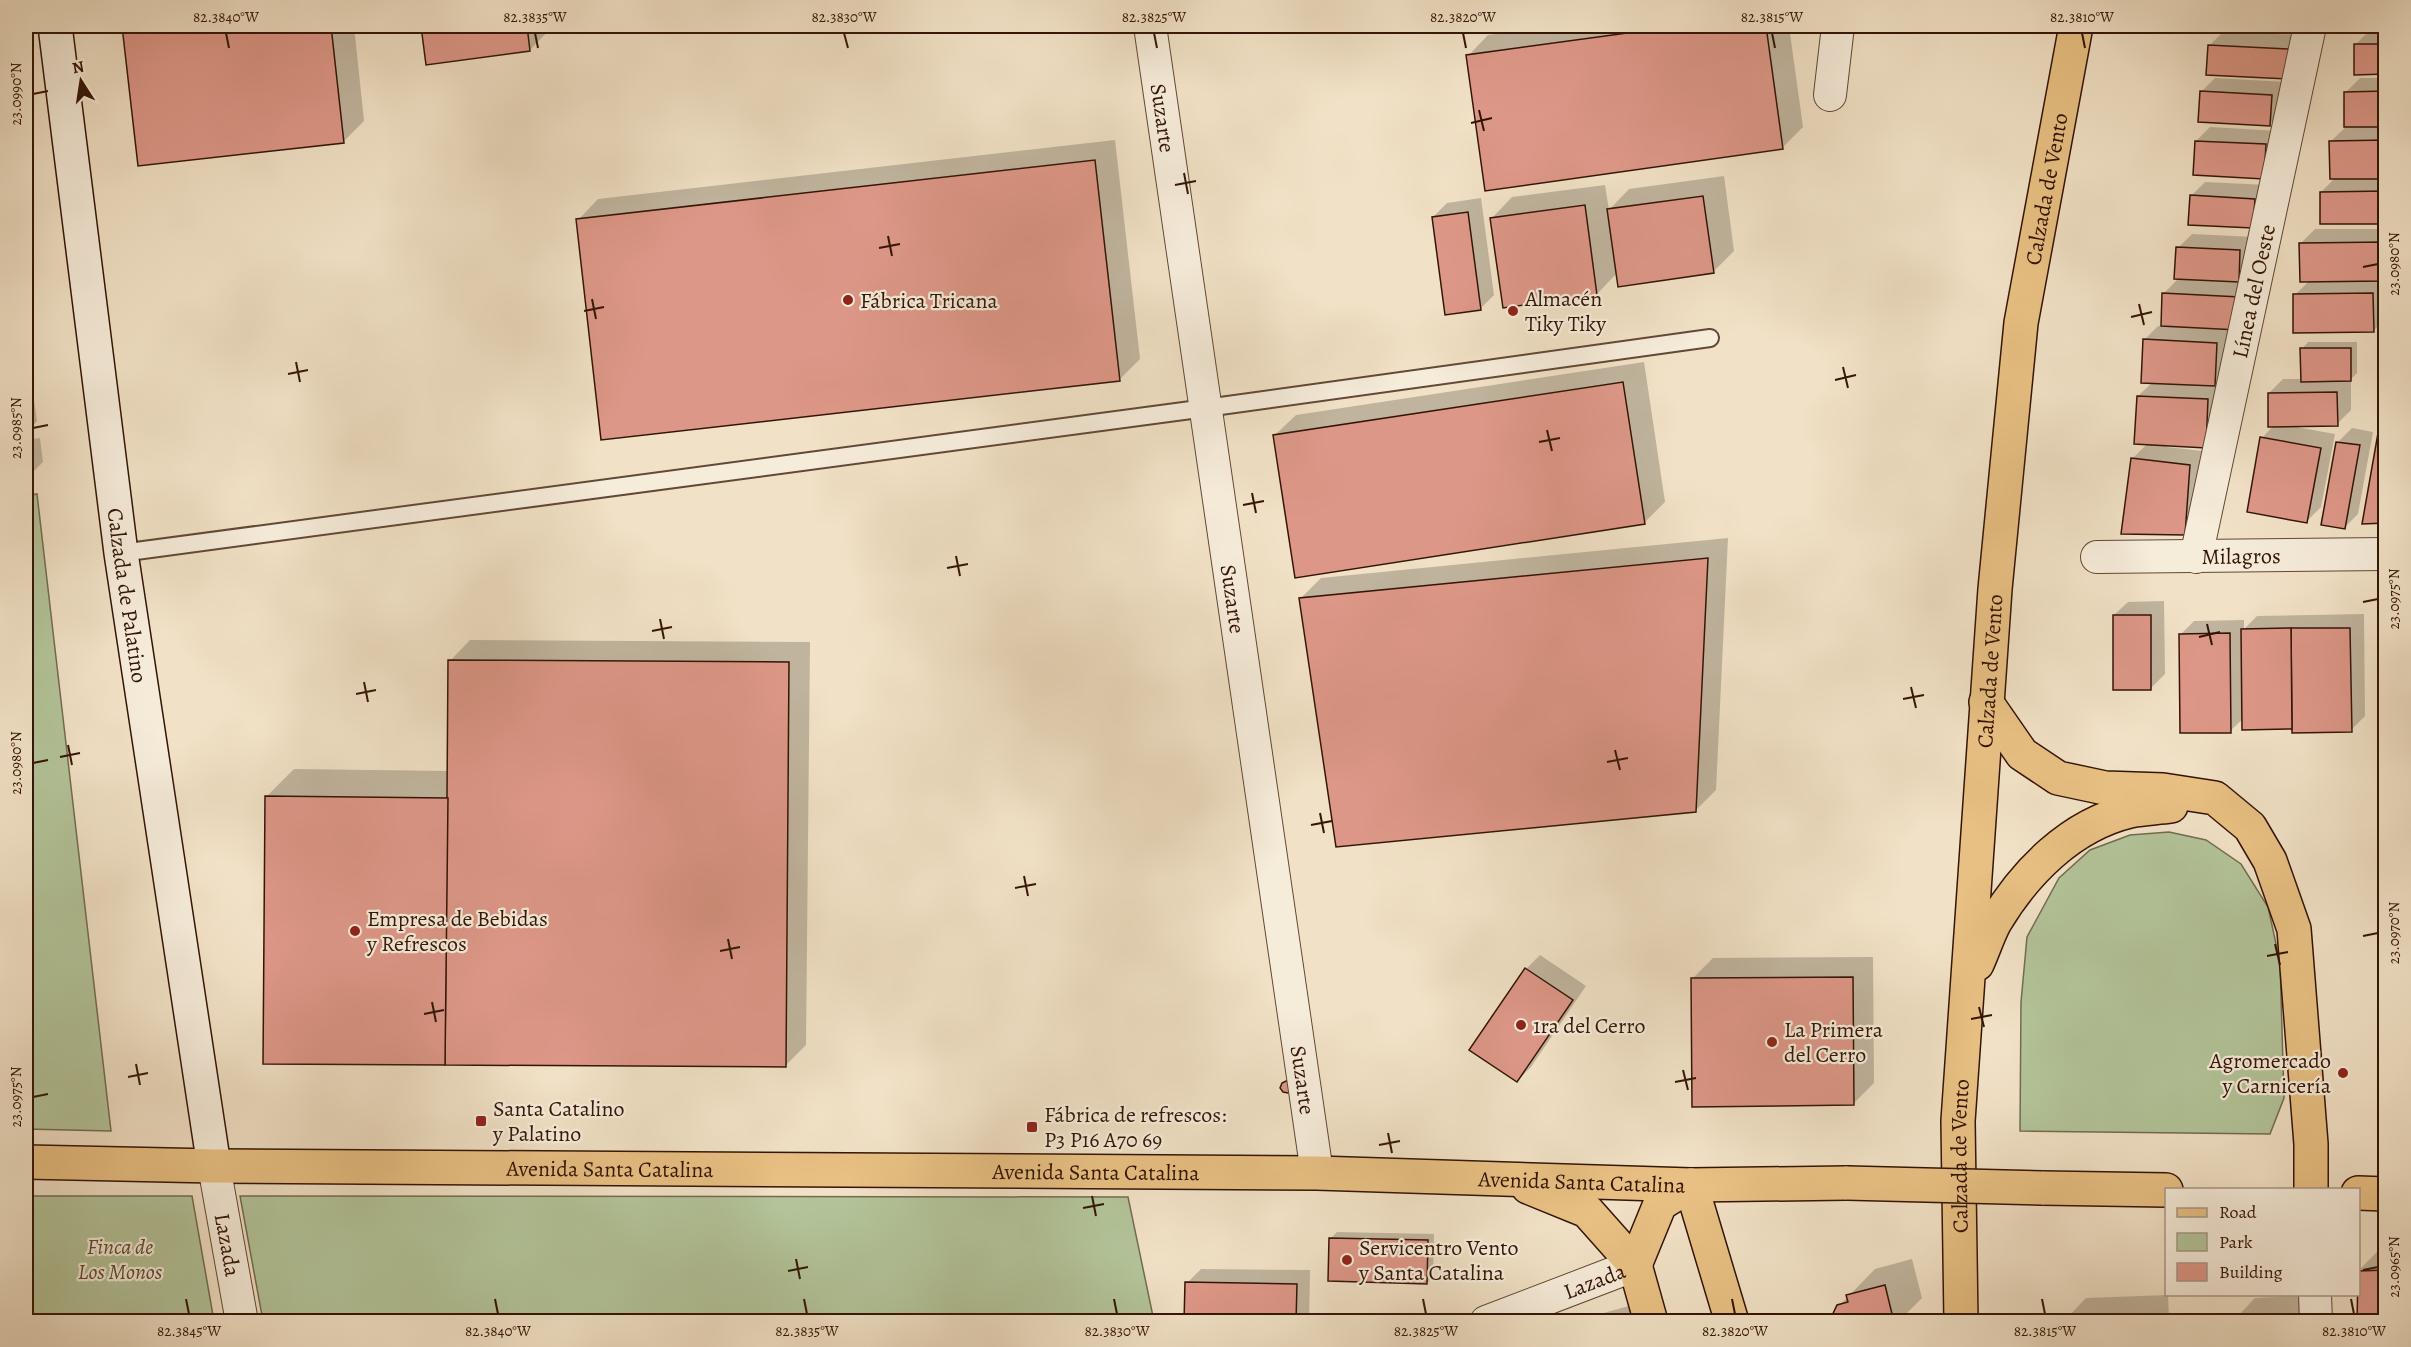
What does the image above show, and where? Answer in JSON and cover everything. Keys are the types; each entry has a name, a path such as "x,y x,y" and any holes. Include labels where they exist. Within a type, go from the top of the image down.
{"main road":[{"name":"Calzada de Vento","path":"1960,1322 1958,1120 1986,702 2021,323 2076,26"},
{"path":"1986,702 2022,754 2058,778 2105,788 2163,790 2215,798 2250,827 2270,861 2294,929 2311,1144 2311,1188"},
{"path":"1966,992 1994,924 2024,878 2058,848 2093,824 2129,811 2151,808 2172,806 2196,811 2239,838 2274,875"},
{"name":"Avenida Santa Catalina","path":"26,1162 214,1166 1317,1173 1691,1185 1847,1184 2165,1190"},
{"path":"1507,1178 1587,1211 1635,1265 1652,1322"},
{"path":"1635,1265 1660,1204 1691,1185 1732,1322"},
{"path":"2360,1193 2385,1194"}],"street":[{"name":"Calzada de Palatino","path":"55,26 121,553 214,1166"},
{"name":"Suzarte","path":"1150,26 1317,1173"},
{"path":"1830,95 1838,26"},
{"name":"Línea del Oeste","path":"2196,557 2310,26"},
{"name":"Milagros","path":"2097,557 2385,554"},
{"name":"Lazada","path":"214,1166 242,1322"},
{"name":"Lazada","path":"1503,1319 1635,1265"},
{"path":"2314,1296 2316,1322"}],"lane":[{"path":"121,553 1710,338"}],"green space":[{"path":"37,494 111,1131 26,1129 26,496"},
{"path":"2169,832 2206,840 2241,864 2268,907 2280,962 2284,1098 2270,1134 2020,1131 2021,1002 2027,937 2059,878 2090,850 2130,835"},
{"name":"Finca de Los Monos","path":"26,1196 192,1196 214,1321 26,1321"},
{"path":"240,1196 1128,1197 1154,1321 263,1321"}],"building":[{"path":"122,26 331,26 344,143 138,166"},
{"path":"421,26 527,26 530,51 426,65"},
{"path":"1679,26 1766,26 1783,149 1485,191 1466,55"},
{"path":"2226,26 2298,26 2297,33 2226,29"},
{"path":"2354,44 2386,44 2386,74 2354,75"},
{"path":"2208,45 2290,49 2288,79 2206,75"},
{"path":"2200,91 2272,95 2270,126 2198,122"},
{"path":"2386,91 2386,127 2344,127 2344,92"},
{"path":"2386,140 2386,179 2330,179 2329,141"},
{"path":"2195,141 2266,144 2264,179 2193,175"},
{"name":"Fábrica Tricana","path":"1095,160 1120,381 601,440 576,219"},
{"path":"2386,191 2386,224 2320,224 2320,192"},
{"path":"2190,195 2255,199 2253,228 2188,225"},
{"path":"1703,196 1714,273 1618,287 1607,209"},
{"path":"1585,205 1597,295 1503,308 1490,218"},
{"path":"1468,212 1481,310 1445,315 1432,217"},
{"path":"2386,242 2386,281 2300,282 2299,243"},
{"path":"2176,247 2240,250 2239,282 2174,279"},
{"path":"2162,293 2240,297 2238,330 2161,326"},
{"path":"2373,293 2374,332 2293,333 2293,294"},
{"path":"2143,339 2217,343 2215,386 2141,383"},
{"path":"2300,348 2351,348 2351,381 2301,382"},
{"path":"1623,382 1645,524 1295,578 1273,435"},
{"path":"2337,392 2338,426 2268,427 2268,393"},
{"path":"2137,396 2208,399 2206,448 2134,444"},
{"path":"2378,433 2386,434 2386,523 2362,524"},
{"path":"2260,437 2321,448 2307,523 2247,512"},
{"path":"2336,442 2360,445 2345,529 2321,525"},
{"path":"2131,458 2190,465 2185,535 2121,534"},
{"path":"1708,558 1696,812 1336,847 1299,598"},
{"path":"2113,615 2151,615 2151,690 2113,690"},
{"path":"2291,628 2350,628 2352,732 2292,733"},
{"path":"2291,628 2292,729 2242,730 2241,629"},
{"path":"2230,633 2231,733 2180,733 2179,634"},
{"path":"448,660 789,662 786,1067 445,1065"},
{"name":"Empresa de Bebidas y Refrescos","path":"265,796 448,798 445,1065 263,1064"},
{"name":"1ra del Cerro","path":"1525,968 1573,1000 1517,1082 1469,1050"},
{"name":"La Primera del Cerro","path":"1853,977 1854,1105 1692,1107 1691,978"},
{"path":"1286,1081 1290,1082 1292,1090 1288,1093 1283,1092 1280,1088"},
{"path":"1329,1238 1428,1240 1427,1284 1328,1281"},
{"path":"2386,1270 2386,1322 2357,1322 2360,1271"},
{"path":"1185,1282 1297,1284 1296,1322 1184,1322"},
{"path":"1885,1285 1894,1322 1829,1322 1837,1305 1848,1302 1846,1295"},
{"path":"2148,1315 2148,1322 2064,1322 2064,1318"},
{"path":"2280,1316 2280,1322 2233,1322 2233,1318"}],"place":[{"name":"Fábrica Tricana","path":"848,300"},
{"name":"Almacén Tiky Tiky","path":"1513,311"},
{"name":"Empresa de Bebidas y Refrescos","path":"355,931"},
{"name":"1ra del Cerro","path":"1521,1025"},
{"name":"La Primera del Cerro","path":"1772,1042"},
{"name":"Agromercado y Carnicería","path":"2343,1073"},
{"name":"Santa Catalino y Palatino","path":"481,1121"},
{"name":"Fábrica de refrescos: P3 P16 A70 69","path":"1032,1127"},
{"name":"Servicentro Vento y Santa Catalina","path":"1347,1260"}]}
